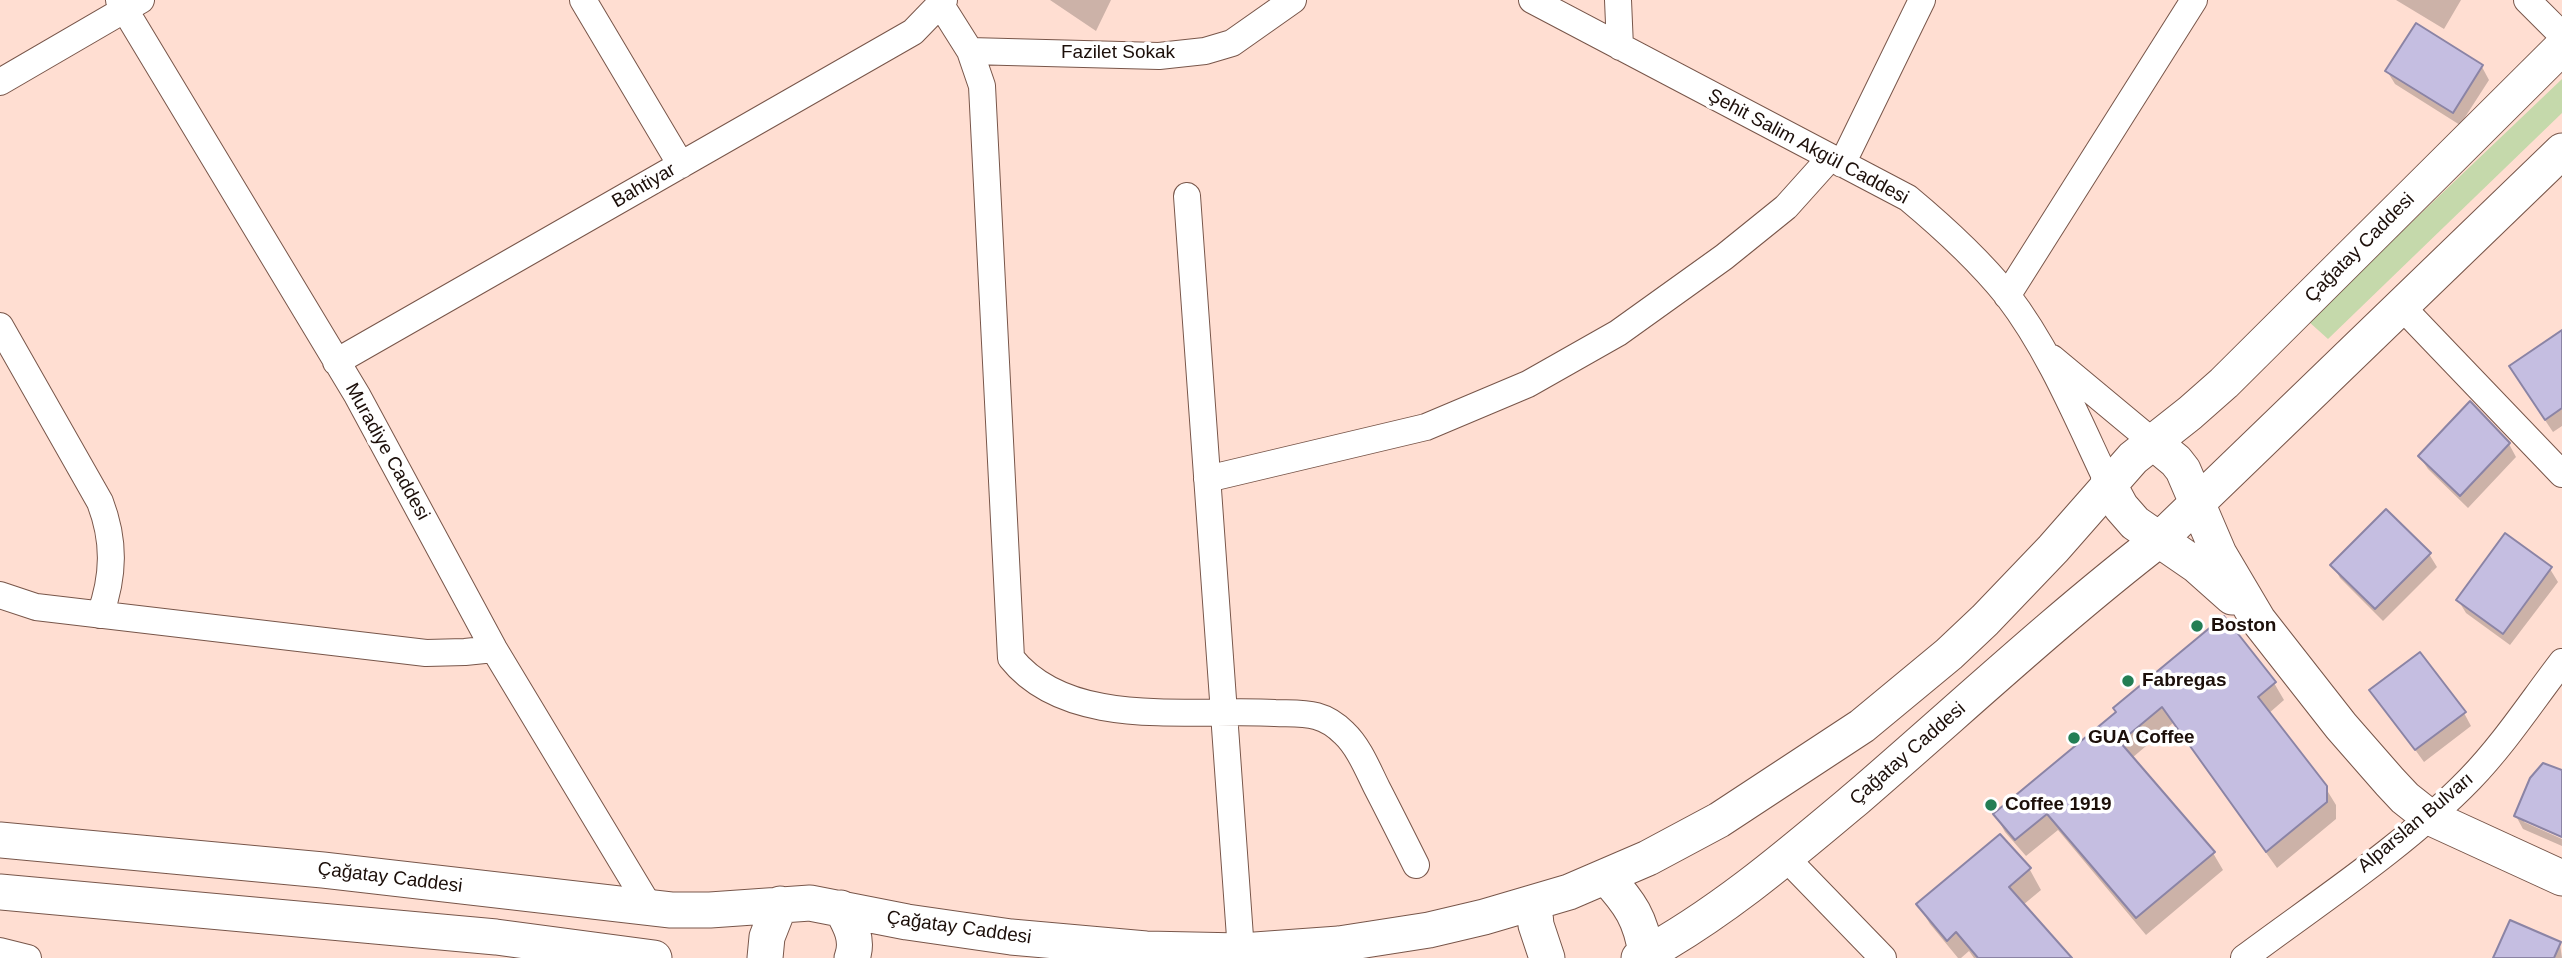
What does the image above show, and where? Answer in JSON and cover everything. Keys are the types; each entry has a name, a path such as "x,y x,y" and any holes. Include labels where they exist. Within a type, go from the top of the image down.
{"main road":[{"name":"Çağatay Caddesi","path":"0,840 323,870 650,908 710,910 810,903 907,922 1011,937 1146,949 1241,951 1384,938 1440,928 1534,903 1606,877 1719,820 1862,726 1949,654 2053,549 2108,483 2133,458 2224,383 2562,47"},
{"name":"Çağatay Caddesi","path":"1606,877 1622,894 1640,924 1642,956 1727,902 1786,858 2090,595 2160,540 2562,151"},
{"path":"2153,442 2183,470 2228,572 2258,620 2374,765 2405,798 2430,817 2562,878"},
{"path":"2108,483 2126,514 2196,565 2258,620"},
{"path":"0,892 496,937 654,958"},
{"path":"1534,903 1536,925 1547,958"},
{"path":"765,958 767,937 780,904"},
{"path":"841,908 853,932 855,943 852,958"}],"street":[{"path":"583,0 681,165"},
{"name":"Fazilet Sokak","path":"970,51 1159,56 1205,51 1232,43 1293,0"},
{"name":"Şehit Salim Akgül Caddesi","path":"1532,0 1908,198 1952,235 2007,296 2040,347 2108,483"},
{"path":"1618,0 1620,47"},
{"path":"1207,479 1426,426 1528,384 1618,333 1724,257 1786,207 1836,161 1922,0"},
{"path":"2007,296 2194,0"},
{"path":"2527,0 2562,35"},
{"path":"942,2 970,51 982,86 1012,658 1023,672 1041,685 1109,708 1144,712 1318,715 1345,733 1365,764 1416,865"},
{"name":"Bahtiyar","path":"336,362 913,32 942,2"},
{"path":"0,82 128,3"},
{"name":"Muradiye Caddesi","path":"128,3 357,395 494,649 650,908"},
{"path":"1187,197 1241,951"},
{"path":"2402,307 2562,474"},
{"path":"0,326 106,517 112,548 112,565 100,615"},
{"name":"Şehit Salim Akgül Caddesi","path":"2040,347 2153,442"},
{"path":"0,595 36,607 426,653 494,649"},
{"name":"Alparslan Bulvarı","path":"2244,958 2430,817 2489,758 2562,662"},
{"path":"1786,858 1883,958"},
{"path":"0,951 28,958"}],"green space":[{"path":"2562,79 2562,113 2328,339 2308,321"}],"building":[{"path":"2416,23 2483,65 2453,113 2385,71"},
{"path":"2562,330 2562,408 2545,420 2509,366"},
{"path":"2470,401 2510,443 2460,496 2418,456"},
{"path":"2386,509 2431,553 2375,609 2330,565"},
{"path":"2505,533 2552,567 2503,634 2456,600"},
{"path":"2224,616 2276,682 2258,697 2327,786 2327,802 2266,852 2162,707 2120,742 2215,852 2136,918 2047,814 2015,840 1993,814 2116,712 2113,708"},
{"path":"2420,652 2466,712 2415,750 2369,690"},
{"path":"2543,763 2562,770 2562,837 2514,816 2530,778"},
{"path":"2000,834 2031,868 2009,887 2072,958 1978,958 1956,932 1947,941 1916,904"},
{"path":"2510,920 2561,942 2554,958 2493,958"}],"place":[{"name":"Boston","path":"2197,626"},
{"name":"Fabregas","path":"2128,681"},
{"name":"GUA Coffee","path":"2074,738"},
{"name":"Coffee 1919","path":"1991,805"}]}
